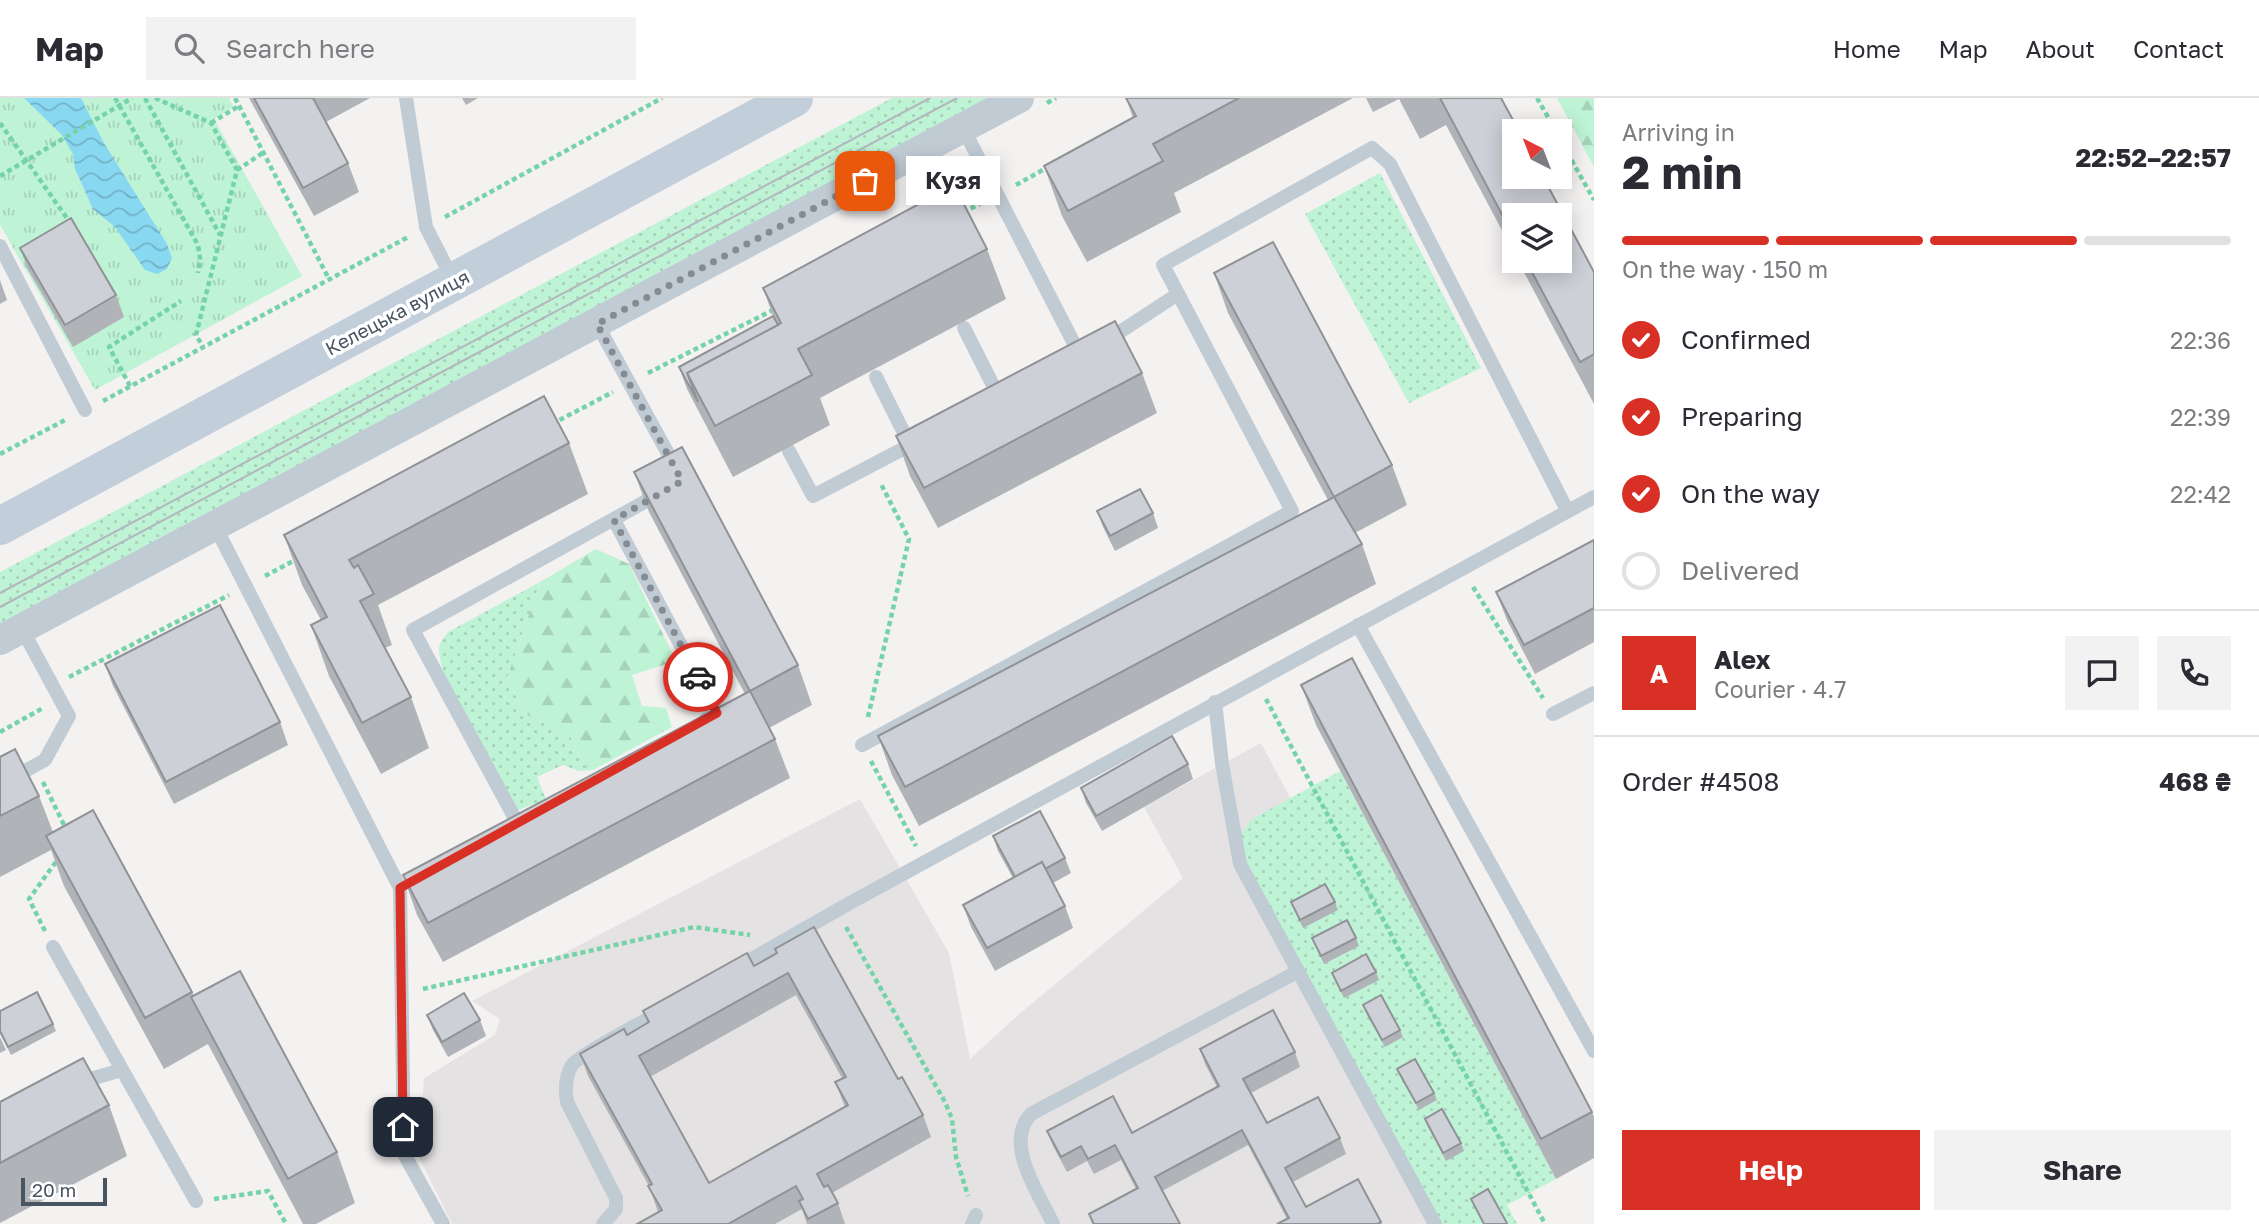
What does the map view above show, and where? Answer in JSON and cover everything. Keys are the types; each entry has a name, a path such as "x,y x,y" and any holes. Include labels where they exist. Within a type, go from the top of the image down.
{"main road":[{"name":"Келецька вулиця","path":"0,526 794,98"}],"street":[{"path":"11,634 1019,98"}],"lane":[{"path":"406,98 426,227 454,281"},
{"path":"962,128 1075,360 1178,294"},
{"path":"862,745 1292,512 1163,265 1372,148 1390,164 1567,510"},
{"path":"0,246 85,410"},
{"path":"517,824 413,630 682,481 597,324"},
{"path":"964,328 1000,399"},
{"path":"876,377 910,445"},
{"path":"789,451 813,496 933,433"},
{"path":"727,974 1215,702 1594,497"},
{"path":"614,520 717,713 694,726"},
{"path":"215,526 406,885 402,994 404,1153 443,1224"},
{"path":"1358,625 1594,1051"},
{"path":"0,785 45,761 69,716 60,699 11,634"},
{"path":"1553,714 1594,694"},
{"path":"1215,702 1236,854 1244,874 1435,1224"},
{"path":"53,947 195,1201"},
{"path":"1054,1224 1020,1152 1020,1131 1031,1114 1297,972"},
{"path":"603,1224 616,1209 616,1198 568,1102 565,1091 568,1077 577,1059 670,1007"},
{"path":"61,1086 122,1070"}],"path":[{"path":"115,98 198,245 198,274"},
{"path":"0,176 60,143 132,98"},
{"path":"145,98 221,236"},
{"path":"155,98 211,123 237,170 196,335 203,347"},
{"path":"235,98 329,279"},
{"path":"0,454 662,98"},
{"path":"1537,98 1549,119"},
{"path":"211,123 239,106"},
{"path":"0,123 76,231"},
{"path":"237,170 264,152"},
{"path":"1572,161 1594,200"},
{"path":"130,386 109,347 181,301"},
{"path":"871,466 909,538 862,745 925,862"},
{"path":"1462,568 1553,714"},
{"path":"1256,680 1545,1224"},
{"path":"0,732 60,699"},
{"path":"35,766 71,841"},
{"path":"53,947 29,899 64,851"},
{"path":"837,911 945,1102 952,1119 956,1157 974,1220"},
{"path":"402,994 694,927 785,941"},
{"path":"195,1201 268,1191 286,1224"}],"shaded area":[{"path":"1261,743 1517,1224 452,1224 419,1157 424,1078 495,1035 500,1019 472,1001 860,799 949,953 970,1059 1018,1015 1183,878 1144,807"}],"green space":[{"path":"0,98 229,98 234,107 214,119 302,276 95,390 0,225"},
{"path":"892,98 990,98 0,623 0,572"},
{"path":"1557,98 1594,98 1594,167 1572,126 1572,119 1568,119"},
{"path":"1380,173 1481,368 1409,403 1305,214"},
{"path":"596,549 629,564 676,661 632,675 642,706 666,708 672,727 593,770 585,766 570,736 525,714 507,678 540,582"},
{"path":"540,582 507,678 525,714 570,736 585,766 593,770 579,771 563,765 537,777 546,799 516,811 459,707 442,665 439,648 448,632"},
{"path":"1340,771 1556,1179 1507,1205 1517,1224 1435,1224 1239,848 1242,832 1252,819"}],"water":[{"path":"24,98 81,98 104,143 167,244 172,258 167,269 157,274 145,270 115,227 93,209 75,169 73,154 62,135"}],"building":[{"path":"254,98 313,98 348,163 303,188"},
{"path":"1126,98 1239,98 1153,144 1163,161 1068,211 1044,166 1136,116"},
{"path":"1440,98 1501,98 1512,119 1502,119 1502,189 1549,189 1557,203 1502,203 1502,214"},
{"path":"954,185 987,249 798,349 812,375 715,426 687,373 781,323 763,288"},
{"path":"71,218 116,295 65,325 20,248"},
{"path":"1572,231 1594,272 1594,354 1580,362 1532,273 1572,273"},
{"path":"1273,242 1392,465 1334,497 1214,273"},
{"path":"773,316 778,325 687,373 698,402 679,367"},
{"path":"1115,321 1142,373 924,488 896,436"},
{"path":"544,396 569,443 349,560 354,568 358,565 374,594 360,601 411,697 362,723 311,625 327,617 284,535"},
{"path":"682,447 798,665 750,691 634,472"},
{"path":"1140,489 1153,513 1110,536 1097,511"},
{"path":"1334,497 1362,544 905,787 878,736"},
{"path":"1594,540 1594,608 1524,645 1496,592"},
{"path":"220,605 280,722 166,782 105,664"},
{"path":"1352,658 1592,1112 1541,1139 1301,685"},
{"path":"750,691 775,739 428,923 403,875"},
{"path":"1172,736 1188,764 1096,816 1081,788"},
{"path":"15,749 39,796 0,816 0,757"},
{"path":"93,810 192,992 145,1018 46,836"},
{"path":"1040,811 1065,858 1045,869 1042,862 1015,877 993,836"},
{"path":"1042,862 1065,906 987,948 963,905"},
{"path":"1325,884 1335,902 1300,920 1291,902"},
{"path":"1347,920 1356,938 1321,956 1312,938"},
{"path":"814,927 898,1079 902,1077 923,1115 817,1174 824,1187 828,1185 838,1203 808,1219 799,1201 803,1199 796,1186 728,1224 637,1224 662,1210 648,1186 652,1184 580,1054 624,1029 627,1035 649,1022 643,1011 747,953 754,966 777,953 775,949","holes":["788,973 846,1077 835,1082 848,1105 709,1183 639,1056"]},
{"path":"1366,954 1376,972 1341,991 1332,973"},
{"path":"240,971 337,1152 288,1179 191,997"},
{"path":"37,992 53,1024 8,1047 0,1031 0,1011"},
{"path":"464,993 480,1020 442,1042 427,1015"},
{"path":"1381,995 1400,1030 1382,1040 1363,1005"},
{"path":"1273,1010 1295,1052 1243,1079 1267,1123 1318,1097 1340,1138 1285,1168 1306,1207 1358,1179 1381,1222 1277,1224 1289,1218 1242,1130 1155,1177 1180,1224 1094,1224 1089,1214 1138,1188 1115,1145 1088,1159 1081,1146 1061,1157 1047,1131 1113,1096 1132,1133 1219,1086 1200,1049"},
{"path":"83,1058 109,1105 0,1163 0,1102"},
{"path":"1415,1059 1434,1093 1416,1103 1397,1069"},
{"path":"1442,1109 1461,1143 1443,1153 1425,1119"},
{"path":"1488,1189 1506,1224 1484,1224 1471,1199"}],"tram line":[{"path":"0,593 930,98"},
{"path":"0,607 957,98"}],"way so far":[{"path":"698,677 614,520 682,481 597,324 865,181"}],"place":[{"name":"Кузя","path":"865,181"}],"route":[{"path":"403,1127 400,888 717,713 698,677"}]}
